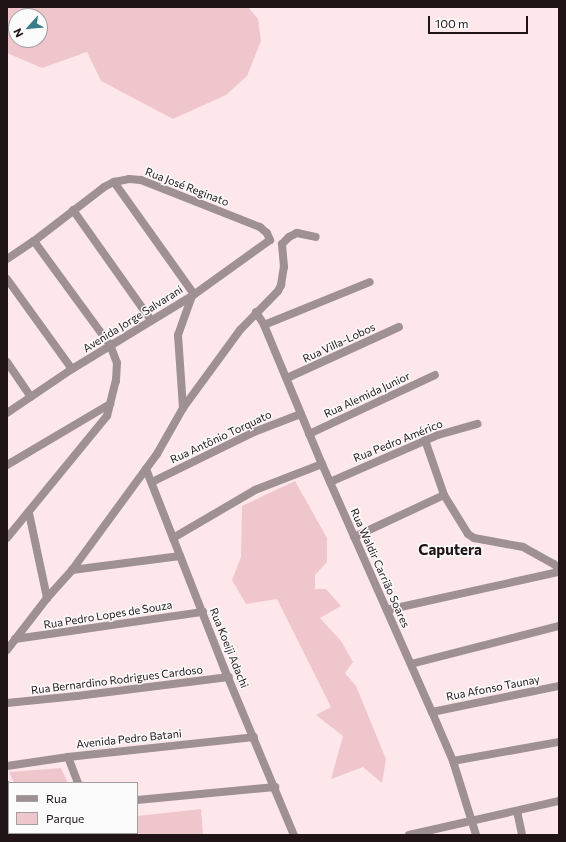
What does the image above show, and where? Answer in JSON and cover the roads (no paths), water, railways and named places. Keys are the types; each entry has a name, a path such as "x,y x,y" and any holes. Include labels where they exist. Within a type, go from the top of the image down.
{"street":[{"name":"Rua José Reginato","path":"7,259 34,241 73,210 114,182 129,179 142,180 260,227 267,234 270,240"},
{"path":"114,182 193,295 178,335 183,408"},
{"path":"73,210 151,320"},
{"path":"282,244 289,237 297,233 316,237"},
{"path":"270,240 282,244"},
{"name":"Avenida Jorge Salvarani","path":"7,413 72,369 193,295 270,240"},
{"path":"7,538 106,418 116,381 117,363 110,345 34,241"},
{"path":"7,650 47,598 72,570 157,454 183,408 240,330 278,291 281,285 284,266 282,244"},
{"path":"7,279 72,369"},
{"path":"264,325 370,282"},
{"name":"Rua Waldir Carrião Soares","path":"256,312 264,325 322,464 432,712 453,762 476,835"},
{"name":"Rua Villa-Lobos","path":"287,378 399,327"},
{"path":"7,362 31,397"},
{"name":"Rua Alemida Junior","path":"309,434 435,375"},
{"path":"7,465 110,404"},
{"name":"Rua Antônio Torquato","path":"152,482 254,432 301,414"},
{"name":"Rua Pedro Américo","path":"330,482 425,440 476,424"},
{"path":"425,440 444,495 468,534 474,538 523,547 554,564 559,569"},
{"path":"173,538 255,490 322,464"},
{"name":"Rua Koeiji Adachi","path":"146,469 294,835"},
{"path":"354,537 444,495"},
{"path":"29,513 47,598"},
{"path":"72,570 180,556"},
{"path":"388,610 559,572"},
{"name":"Rua Pedro Lopes de Souza","path":"16,640 203,612"},
{"path":"410,664 559,626"},
{"name":"Rua Bernardino Rodrigues Cardoso","path":"7,703 63,698 229,677"},
{"name":"Rua Afonso Taunay","path":"432,712 559,686"},
{"name":"Avenida Pedro Batani","path":"7,766 68,757 254,738"},
{"path":"453,762 559,742"},
{"path":"68,757 78,782"},
{"path":"138,800 275,787"},
{"path":"409,835 559,801"},
{"path":"517,811 522,835"}],"district":[{"name":"Caputera","path":"450,550"}]}
